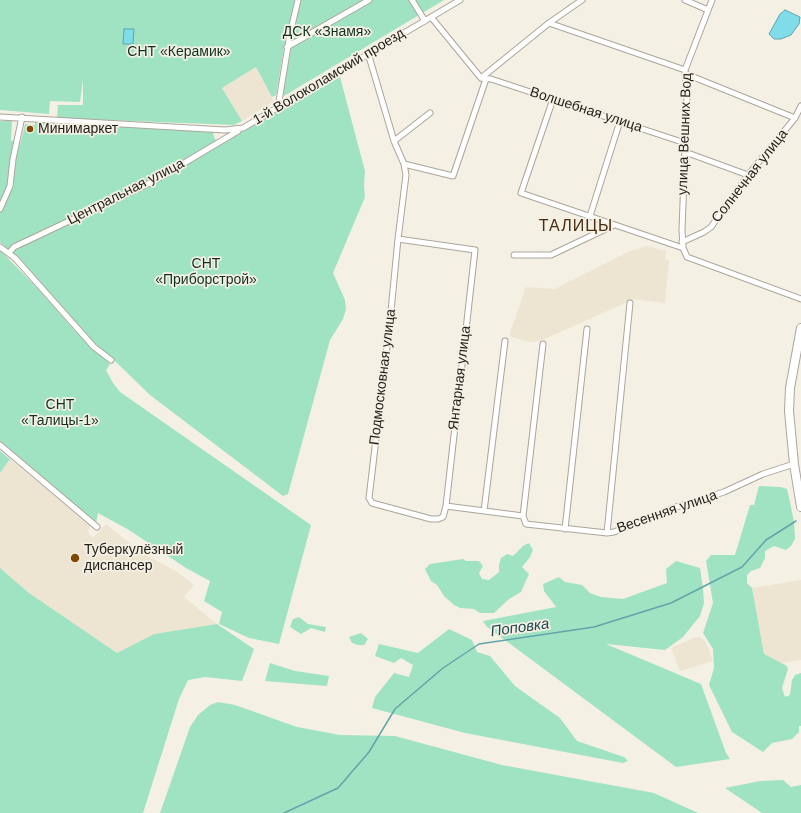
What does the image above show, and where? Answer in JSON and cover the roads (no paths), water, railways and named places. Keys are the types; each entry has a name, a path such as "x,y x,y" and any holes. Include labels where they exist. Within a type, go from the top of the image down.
{"main road":[{"path":"801,328 789,400 794,464 801,507"},
{"path":"801,351 794,400 801,479"}],"street":[{"path":"278,107 287,47 298,0"},
{"path":"287,47 369,0"},
{"path":"412,0 424,21"},
{"name":"1-й Волоколамский проезд","path":"0,117 225,130 243,128 460,0"},
{"path":"368,54 394,141 404,164 453,176 484,78 549,23 582,0"},
{"path":"684,0 708,10"},
{"name":"улица Вешних Вод","path":"712,0 685,72 683,248 687,257 801,299"},
{"path":"431,18 484,78"},
{"name":"Солнечная улица","path":"549,23 685,72 795,118"},
{"name":"Волшебная улица","path":"484,78 554,99 685,143"},
{"path":"554,99 521,193 683,248"},
{"name":"Солнечная улица","path":"682,242 704,232 711,227 748,175 795,118 801,106"},
{"path":"394,141 430,114"},
{"path":"0,209 10,186 13,159 22,118"},
{"path":"590,216 620,121"},
{"name":"Центральная улица","path":"9,253 14,247 154,181 243,128"},
{"path":"685,152 748,175"},
{"name":"Подмосковная улица","path":"404,164 406,176 369,501 431,519 444,517 446,506"},
{"path":"514,255 551,255 614,225"},
{"name":"Янтарная улица","path":"398,239 475,250 446,506"},
{"path":"0,247 9,253 94,347 111,360"},
{"path":"607,532 630,303"},
{"path":"565,529 587,329"},
{"path":"484,511 505,341"},
{"path":"523,516 543,344"},
{"path":"0,445 97,527"},
{"name":"Весенняя улица","path":"446,506 523,516 524,520 529,525 607,532 626,528 674,508 724,492 763,474 794,464"}],"water":[{"path":"785,10 800,17 799,24 791,35 781,39 774,39 769,34 780,14"},
{"path":"124,29 134,29 133,44 123,44"}],"waterway":[{"name":"Поповка","path":"284,813 338,788 369,752 395,709 443,668 479,644 594,627 671,603 742,567 766,540 796,521"}],"place":[{"name":"Минимаркет","path":"30,129"},
{"name":"Туберкулёзный диспансер","path":"75,558"}],"district":[{"name":"ТАЛИЦЫ","path":"576,227"}],"park label":[{"name":"ДСК «Знамя»","path":"327,32"},
{"name":"СНТ «Керамик»","path":"179,52"},
{"name":"СНТ «Приборстрой»","path":"206,272"},
{"name":"СНТ «Талицы-1»","path":"60,414"}]}
